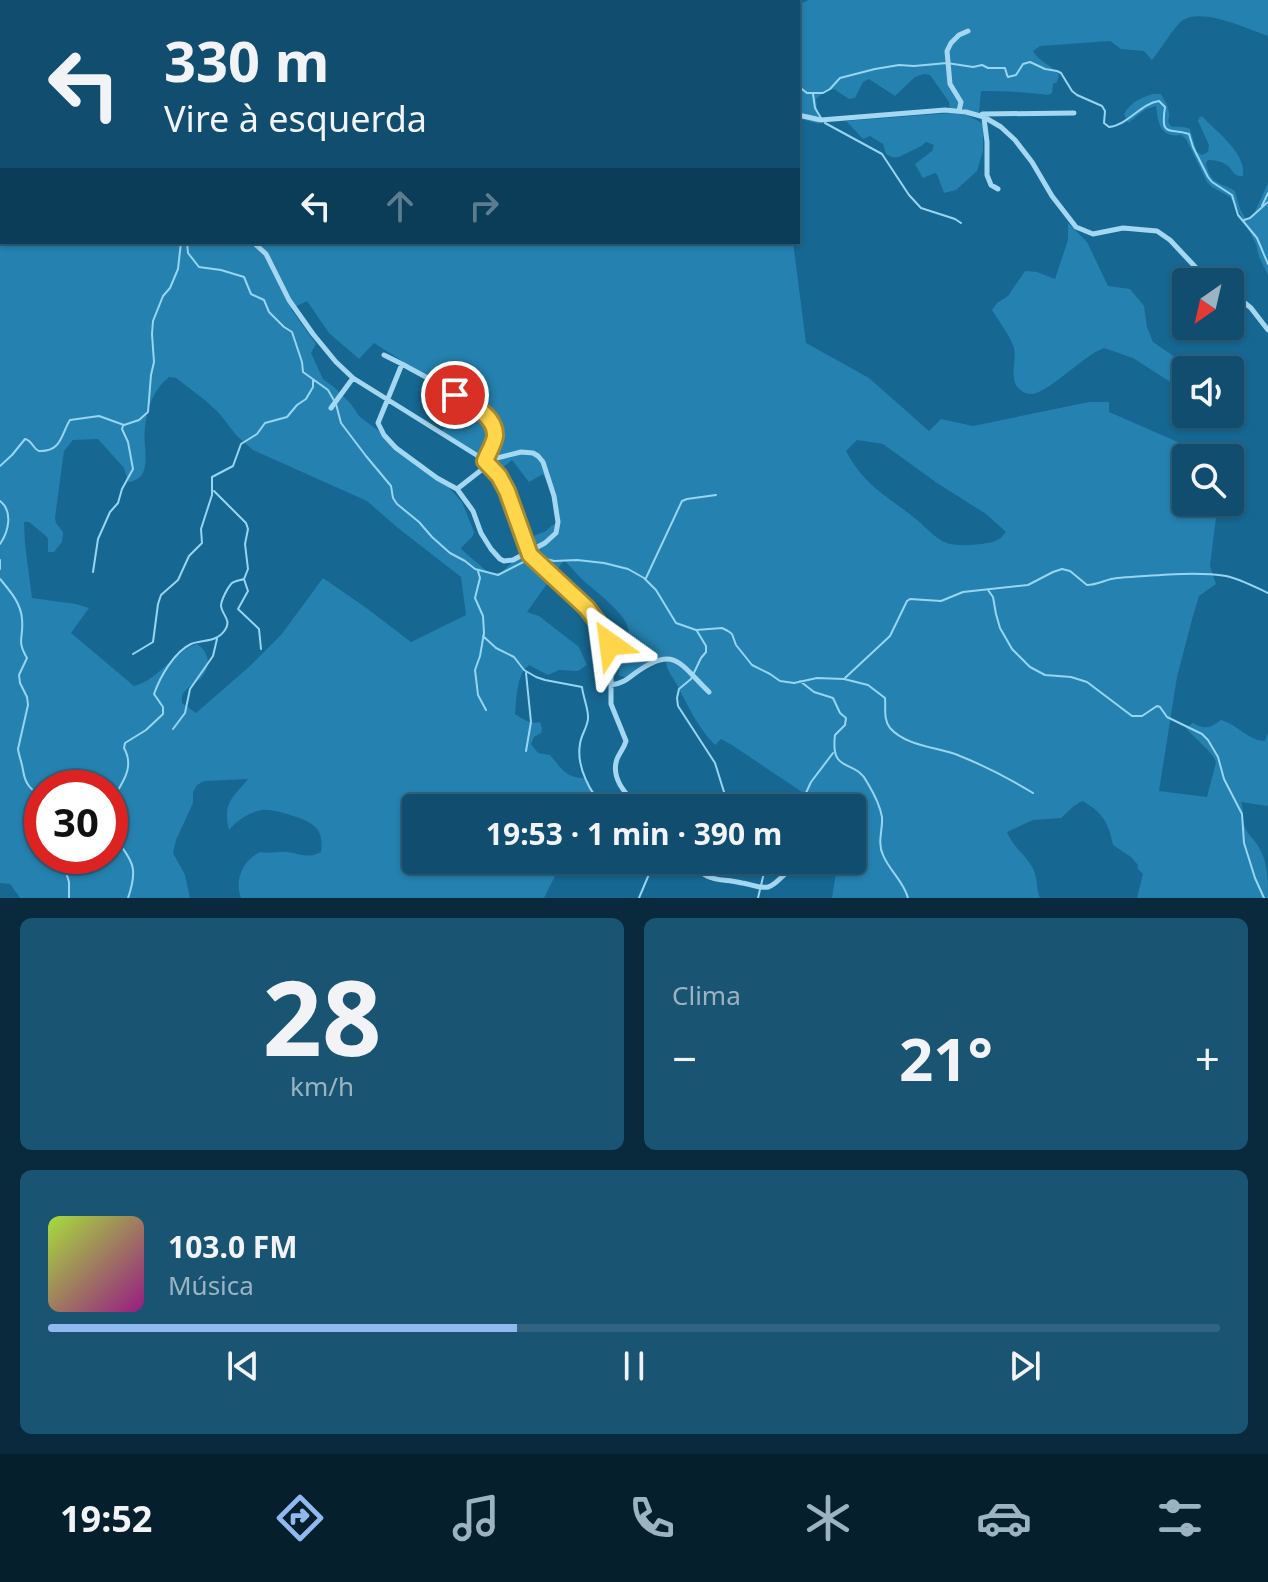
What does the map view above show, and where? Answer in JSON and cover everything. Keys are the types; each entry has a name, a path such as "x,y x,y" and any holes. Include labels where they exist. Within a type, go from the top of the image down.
{"street":[{"path":"959,111 961,102 950,84 947,51 959,35 968,31"},
{"path":"800,115 821,120 945,110 980,116 1001,127 1015,140 1061,209 1081,231 1093,234 1131,228 1157,231 1196,268"},
{"path":"980,116 1074,113"},
{"path":"980,116 987,142 988,180 998,189"},
{"path":"255,244 266,254 289,300 336,362 353,378 487,462 504,483 528,552 587,608 601,627 611,649 611,704 626,741 617,760 617,778 626,794"},
{"path":"1244,302 1268,330"},
{"path":"384,355 484,414 495,436 487,462"},
{"path":"402,364 378,423 384,435 402,453 457,489 473,511 486,541 500,559 513,560 528,552 553,537 558,528 554,496 543,462 527,451 487,462 457,489"},
{"path":"331,408 353,378"},
{"path":"610,685 620,684 657,660 668,657 678,662 709,692"},
{"path":"703,874 720,881 737,881 765,888 784,875"}],"shaded area":[{"path":"809,0 1268,0 1268,36 1202,16 1183,20 1152,60 1144,51 1121,49 1110,41 1040,46 1033,51 1059,75 1052,93 981,91 979,113 950,110 949,102 930,75 915,77 895,96 869,79 863,82 855,98 849,99 834,89 816,99 819,124 800,119 800,4"},
{"path":"1153,94 1161,94 1168,108 1171,126 1190,129 1197,152 1202,155 1208,152 1209,145 1198,121 1202,116 1235,151 1243,167 1243,176 1221,162 1208,160 1206,163 1213,179 1235,191 1247,221 1253,216 1268,183 1268,275 1235,204 1230,197 1207,182 1186,139 1164,132 1156,106 1146,109 1128,123 1124,114 1130,106"},
{"path":"950,113 967,115 982,123 983,151 977,171 956,190 944,193 937,174 923,178 915,164 932,151 934,145 926,142 903,155 892,157 886,154 883,144 870,136 863,139 846,121"},
{"path":"1068,223 1087,242 1108,286 1130,289 1144,306 1153,342 1174,356 1172,383 1133,358 1104,348 1037,393 1027,393 1017,387 1014,380 1014,348 992,310 1008,296 1025,271 1055,279 1068,240"},
{"path":"0,244 793,244 806,343 869,378 929,431 941,419 973,426 1089,402 1109,402 1109,412 1183,444 1172,444 1172,516 1216,516 1210,566 1216,584 1199,596 1193,616 1177,677 1159,791 1207,797 1216,762 1186,728 1193,723 1207,727 1221,720 1265,741 1268,733 1268,806 1241,802 1245,827 1265,862 1268,898 1137,898 1143,874 1138,865 1113,845 1104,819 1082,801 1061,818 1033,820 1007,832 1035,874 1040,898 832,898 836,874 866,874 866,794 805,794 721,739 715,745 703,731 662,658 627,678 618,675 627,643 627,625 615,608 564,560 527,612 539,616 579,647 587,665 578,671 559,670 548,675 529,665 519,681 515,714 530,722 540,722 541,733 534,737 531,744 538,753 550,755 568,774 583,778 592,794 402,794 402,874 556,874 544,898 241,898 239,878 254,856 260,852 312,855 321,852 322,843 318,830 308,822 271,810 248,815 229,830 228,806 248,779 204,781 193,792 193,803 173,853 185,875 190,898 20,898 10,884 0,883","holes":["307,301 329,333 359,359 374,343 451,392 451,401 456,407 441,433 496,473 512,460 529,482 543,474 555,499 560,522 524,540 525,553 501,573 489,573 461,548 474,532 462,502 439,477 359,416 351,404 323,379 311,353 316,344 291,309","169,377 176,378 219,413 253,450 367,501 461,577 466,615 411,642 323,578 281,635 196,713 182,703 182,698 207,669 206,655 197,644 151,678 134,686 71,633 89,608 32,598 24,522 29,522 46,536 48,552 54,552 62,542 63,532 55,518 64,451 73,440 98,439 124,468 128,482 142,475 146,461 147,413 163,382","857,440 883,444 986,514 1006,532 993,542 980,544 951,544 935,536 869,482 846,451"]}],"waterway":[{"path":"800,88 807,93 823,93 840,78 899,65 982,65 1005,68 1008,77 1016,75 1023,64 1030,62 1061,73 1072,91 1102,106 1104,123 1109,127 1159,101 1165,107 1165,128 1189,134 1208,177 1232,195 1238,215 1257,238 1268,264"},
{"path":"813,94 815,108 821,118"},
{"path":"825,123 882,154 921,208 961,223"},
{"path":"1262,206 1268,193"},
{"path":"1244,220 1268,202"},
{"path":"0,466 25,439 39,451 52,449 60,441 70,420 99,416 124,425 139,420 148,412 154,362 153,321 178,269 181,244"},
{"path":"187,244 188,253 199,267 244,277 251,294 264,300 269,312 292,332 303,372 328,390 341,423 391,486 397,504 450,553 475,569 498,575 535,556 554,561 604,563 628,569 656,590 676,623 696,630 722,628 728,631 752,665 780,681 794,683 817,678 844,679 868,685 885,698 886,721 897,734 914,743 969,760 1033,793"},
{"path":"133,654 153,642 161,595 178,580 189,556 202,543 201,529 212,495 212,477 233,466 241,444 257,434 265,423 287,417 306,399 313,387 313,380"},
{"path":"93,572 98,539 133,469 123,426"},
{"path":"214,491 246,523 248,529 245,544 248,569 244,579 248,591 238,609 259,629 261,649"},
{"path":"646,578 682,501 716,495"},
{"path":"0,501 8,516 6,533 0,544"},
{"path":"0,560 0,569"},
{"path":"845,678 890,636 910,599 941,601 963,592 1028,585 1062,569 1070,571 1087,585 1117,578 1200,574 1231,577 1268,593"},
{"path":"478,571 480,578 475,598 483,616 484,633 475,670 478,695 486,710"},
{"path":"0,579 20,608 21,643 27,658 19,675 28,705 18,749 24,775"},
{"path":"127,770 125,743 146,730 163,714 163,707 154,694 164,673 185,648 196,642 214,639 225,630 227,620 221,606 223,597 232,583 244,579"},
{"path":"988,590 993,597 1000,628 1012,649 1030,667 1045,675 1087,682 1132,716 1142,716 1160,707 1167,717 1208,740 1242,814 1244,843 1264,898"},
{"path":"697,631 706,652 691,679 679,689 678,706 715,763 725,794"},
{"path":"483,636 536,677 582,687 588,719 581,741 580,761 594,794"},
{"path":"173,729 185,713 190,689 213,656 217,639"},
{"path":"526,673 531,722 526,751"},
{"path":"800,681 814,692 833,698 846,718 845,725 835,735 836,756 862,775 874,794 882,817 881,850 908,898"},
{"path":"805,794 833,753"},
{"path":"128,857 133,875 128,898"},
{"path":"67,874 69,898"},
{"path":"639,898 649,874"},
{"path":"758,898 764,874"}],"route":[{"path":"455,395 484,414 492,425 495,436 485,461 499,476 512,501 528,552 587,608 610,644"}]}
